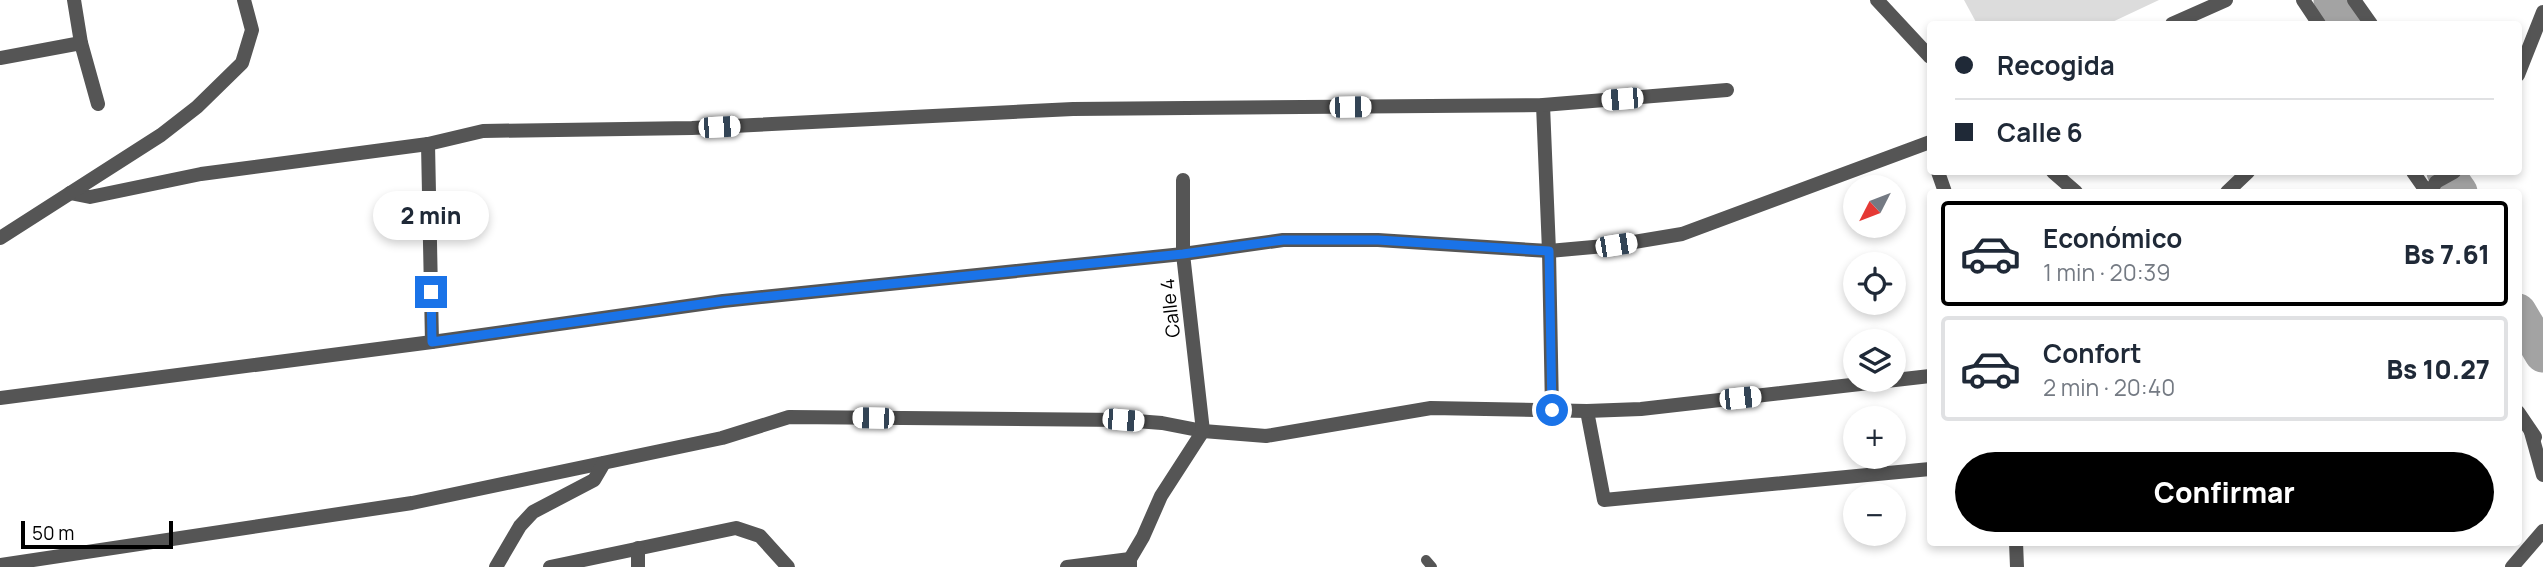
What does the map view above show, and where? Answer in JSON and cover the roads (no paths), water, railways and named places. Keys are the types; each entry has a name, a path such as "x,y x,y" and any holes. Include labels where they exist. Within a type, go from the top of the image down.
{"street":[{"path":"74,0 81,43 98,104"},
{"path":"0,238 161,135 197,107 242,63 252,30 244,0"},
{"path":"1877,0 1927,54"},
{"path":"2179,21 2226,0"},
{"path":"2303,0 2317,21"},
{"path":"2354,0 2369,21"},
{"path":"2522,65 2543,12"},
{"path":"0,58 81,43"},
{"path":"70,193 90,197 201,174 428,144 483,131 692,128 1073,109 1544,106 1727,90"},
{"path":"1544,106 1552,410"},
{"path":"428,144 432,342"},
{"path":"0,397 432,342 723,301 1183,254 1283,240 1378,240 1549,251 1616,245 1682,234 1927,147"},
{"path":"2056,175 2073,189"},
{"path":"2230,189 2245,175"},
{"path":"2416,175 2431,189 2450,175"},
{"name":"Calle 4","path":"1182,180 1183,254 1203,431"},
{"path":"0,565 412,503 722,438 789,417 1123,420 1266,436 1431,408 1587,411 1641,409 1927,376"},
{"path":"1587,411 1604,500 1927,469"},
{"path":"2522,418 2543,447"},
{"path":"1067,567 1130,563 1161,496 1203,431"},
{"path":"2531,432 2543,475"},
{"path":"496,567 520,526 533,512 594,480 604,463"},
{"path":"550,567 736,528 760,536 788,567"},
{"path":"2512,567 2543,531"},
{"path":"2016,546 2017,567"},
{"path":"638,548 638,567"}],"waterway":[{"path":"2332,0 2346,21"},
{"path":"2447,175 2457,189"},
{"path":"2522,319 2543,354"}]}
